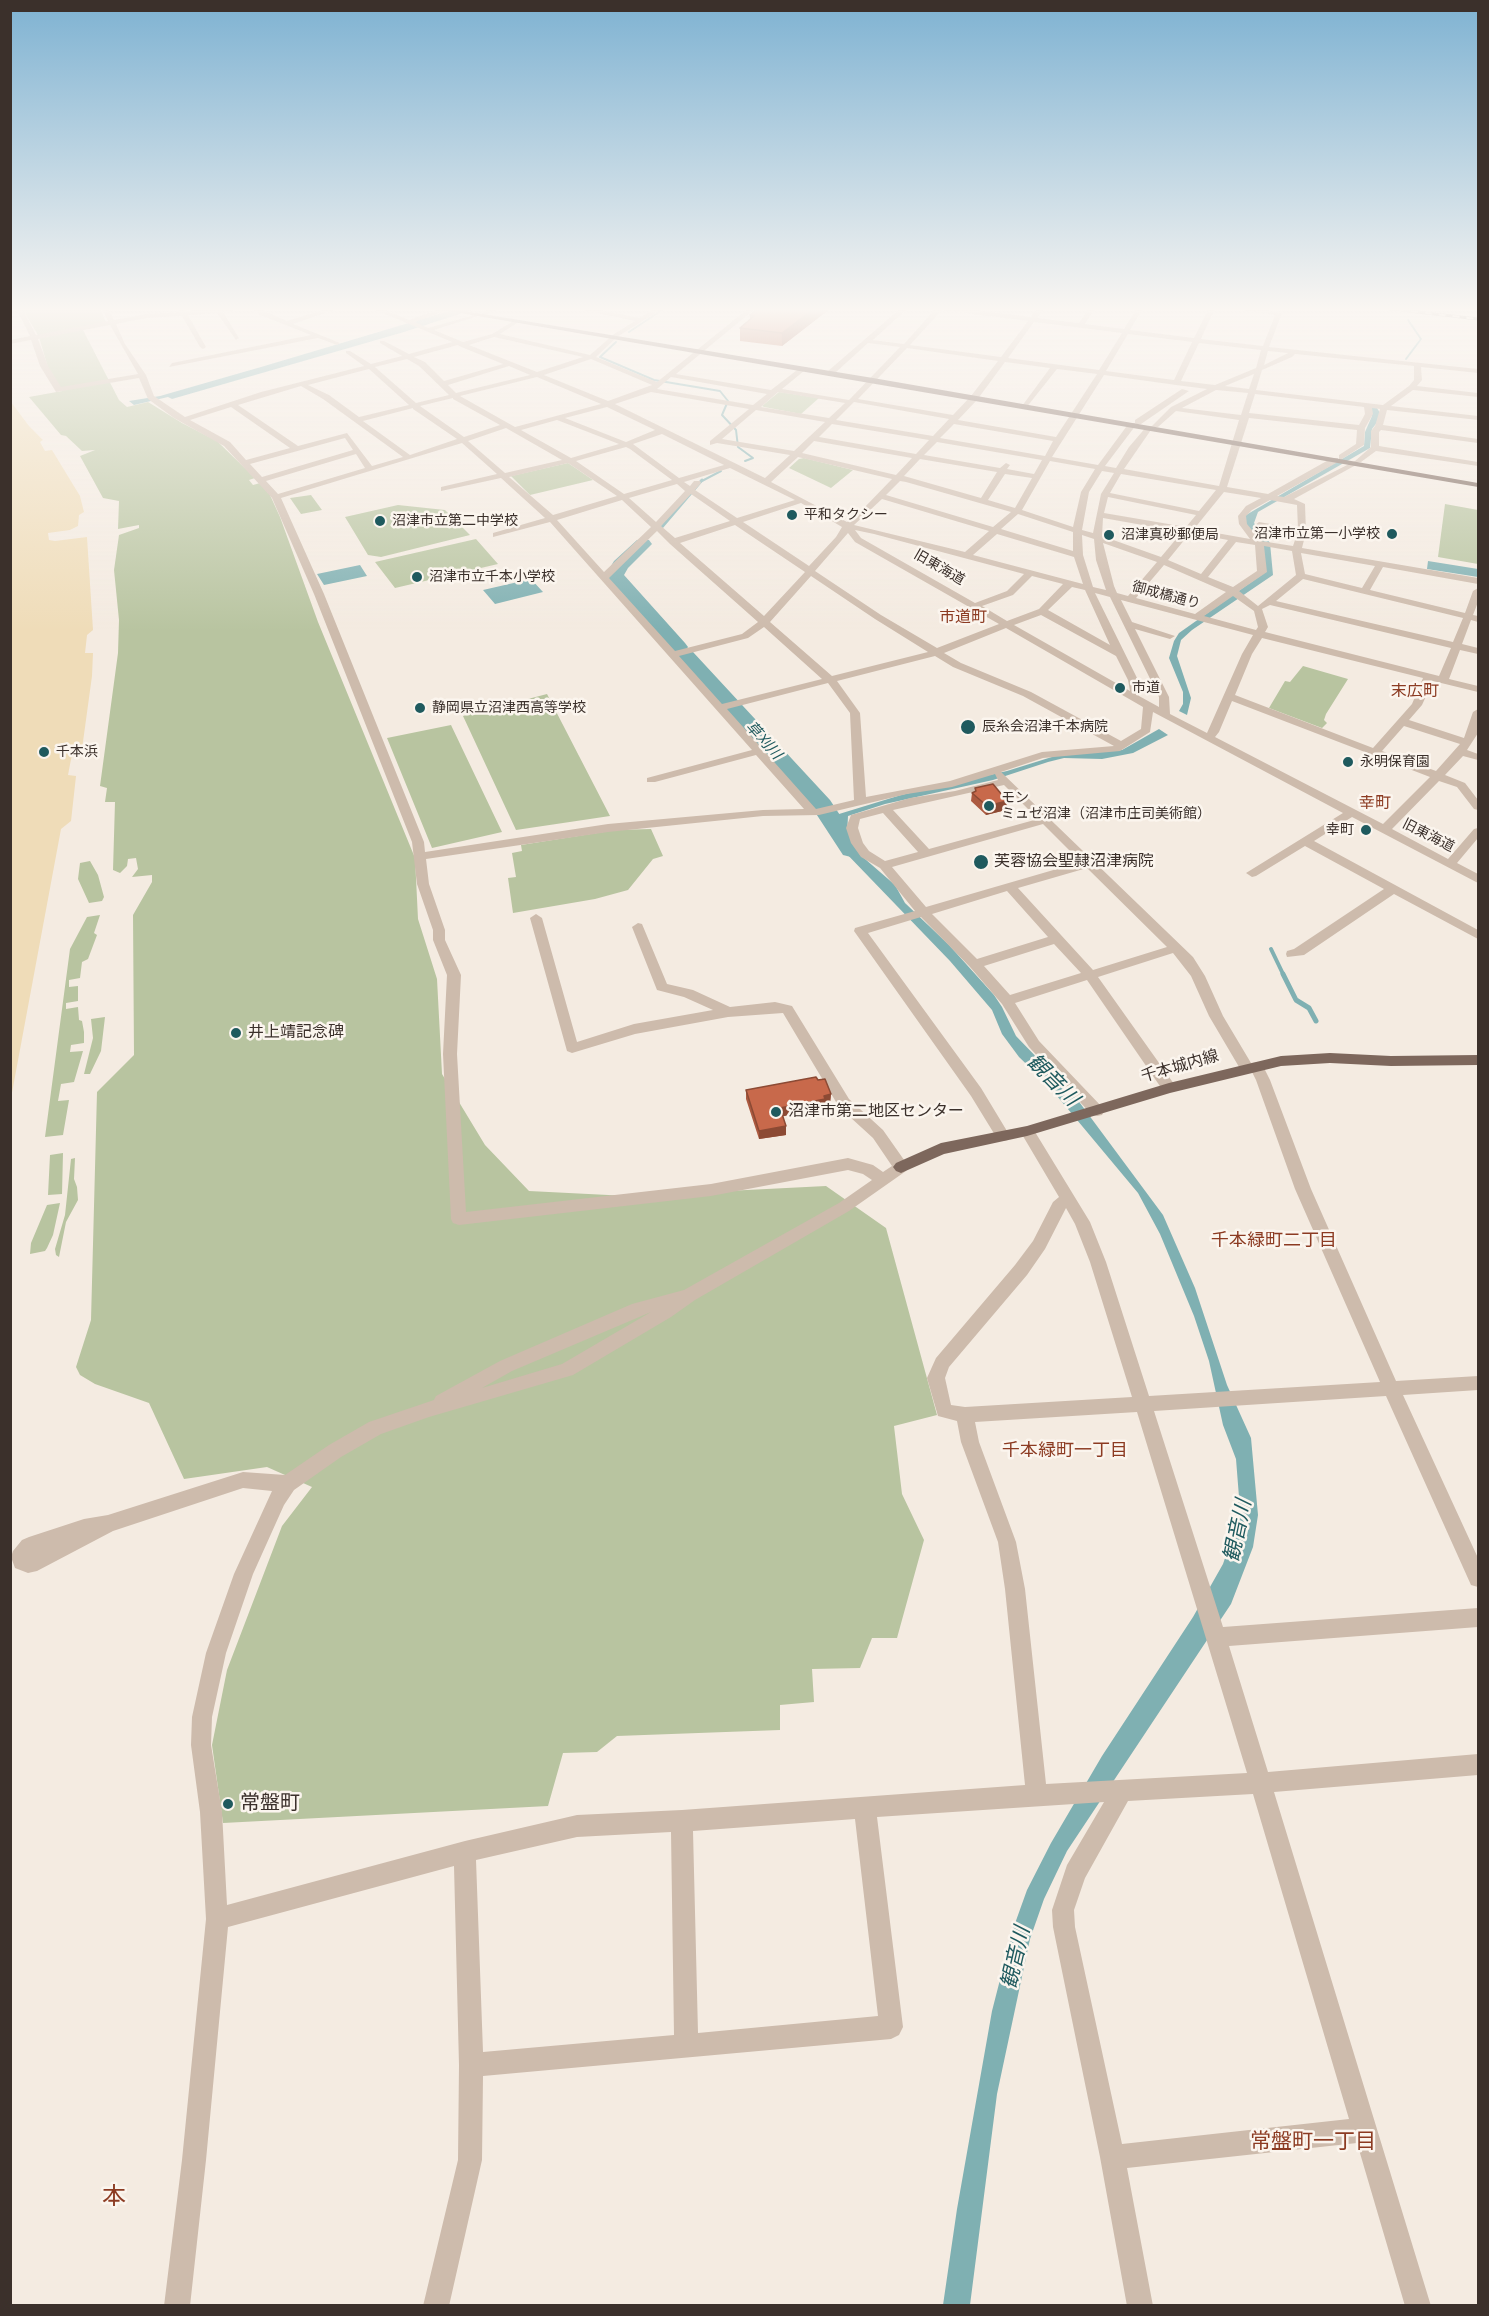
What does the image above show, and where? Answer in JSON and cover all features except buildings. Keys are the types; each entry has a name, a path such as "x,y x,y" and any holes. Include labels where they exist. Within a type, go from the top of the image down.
{"main road":[{"path":"1089,416 1479,483"},
{"name":"千本城内線","path":"901,1167 941,1149 1027,1131 1169,1088 1281,1061 1330,1058 1391,1061 1479,1060"}],"street":[{"path":"178,416 208,431 227,444 276,496 363,703 418,842 423,884 439,940 454,975 450,1054 459,1219 711,1190 848,1164 868,1169 882,1179"},
{"path":"184,420 196,416"},
{"path":"249,416 297,449"},
{"path":"352,416 409,458"},
{"path":"357,420 374,416"},
{"path":"430,416 463,440 551,518 813,812"},
{"path":"492,416 569,460 622,497 829,680 855,713 860,801"},
{"path":"516,429 565,416"},
{"name":"旧東海道","path":"632,416 802,500 846,526 858,540 1165,716 1479,879"},
{"path":"699,449 717,441 746,416"},
{"path":"802,416 1287,499 1301,504 1302,532 1296,551 1300,576"},
{"path":"766,482 836,416"},
{"path":"932,416 1058,440"},
{"path":"673,654 745,636 764,622 840,538 846,526 864,513 957,416"},
{"path":"966,556 1017,511 1058,440 1075,416"},
{"path":"1134,698 1136,688 1089,590 1078,555 1077,531 1085,492 1100,468 1135,424 1146,416"},
{"path":"1165,716 1164,697 1113,596 1101,560 1098,538 1099,515 1105,494 1132,449 1166,416"},
{"path":"1130,600 1222,489 1246,416"},
{"path":"1247,416 1361,428"},
{"path":"1287,499 1346,460 1360,445 1361,428 1368,416"},
{"path":"1375,448 1375,431 1379,427 1382,416"},
{"path":"1432,434 1435,416"},
{"path":"1462,416 1479,418"},
{"path":"558,418 628,445 810,571 957,665 1062,711 1123,746"},
{"path":"276,496 409,458 507,424"},
{"path":"1379,427 1479,441"},
{"path":"856,446 873,429"},
{"path":"444,489 628,445 661,431"},
{"path":"884,450 900,433"},
{"path":"245,462 347,435 370,469"},
{"path":"813,438 1038,477"},
{"path":"717,441 797,454 897,477 983,501 1163,561 1233,591 1258,610 1263,620 1263,627 1239,671 1214,732 1207,738"},
{"path":"311,445 330,459"},
{"path":"1198,618 1262,572 1259,544 1243,524 1242,516 1249,508 1270,496 1375,448 1479,464"},
{"path":"261,480 358,452"},
{"path":"983,501 1015,453"},
{"path":"495,535 731,465"},
{"path":"605,577 690,490 712,471"},
{"path":"1105,494 1201,514"},
{"path":"879,496 1078,555"},
{"path":"673,542 802,500"},
{"path":"1099,515 1479,581"},
{"path":"1259,525 1302,532"},
{"name":"御成橋通り","path":"846,526 1258,634 1479,689"},
{"path":"1203,578 1233,540"},
{"path":"1365,591 1380,565"},
{"path":"974,606 1010,593 1030,573"},
{"path":"1300,576 1473,618"},
{"path":"1258,610 1300,576"},
{"path":"719,708 935,652 1042,611 1069,584"},
{"path":"1443,680 1456,645 1473,618 1479,591"},
{"path":"1270,602 1479,651"},
{"path":"1042,611 1120,654"},
{"path":"1127,624 1170,636"},
{"path":"1375,752 1417,705 1429,677"},
{"path":"1230,697 1461,785 1479,807"},
{"path":"420,856 608,828 763,813 813,812 952,784 1042,755 1104,751 1123,746 1146,730 1148,706"},
{"path":"1384,830 1470,740 1479,712"},
{"path":"1403,722 1470,740 1479,758"},
{"path":"651,780 759,751"},
{"path":"996,770 1176,948 1198,976 1216,1016 1251,1067 1391,1388 1479,1578"},
{"path":"838,807 855,817 1006,781"},
{"path":"885,808 926,853"},
{"path":"1252,873 1307,842 1351,813"},
{"path":"855,817 852,828 857,843 865,854 884,865 922,911 975,964 1007,1001 1034,1044 1094,1112"},
{"path":"884,865 1046,820"},
{"path":"1450,864 1479,831"},
{"path":"1307,842 1479,935"},
{"path":"1003,1136 969,1083 860,931 1090,863"},
{"path":"1009,886 1090,976 1169,1088"},
{"path":"1292,954 1299,952 1393,889"},
{"path":"177,2306 217,1919 211,1812 201,1745 206,1694 216,1653 244,1574 270,1514 288,1484 359,1436 396,1420 567,1370 665,1312 689,1295 815,1224 901,1167 878,1134 844,1103 787,1009 776,1006 728,1012 634,1029 572,1048 536,918"},
{"path":"638,927 662,987 688,993 728,1012"},
{"path":"975,964 1056,939"},
{"path":"1007,1001 1176,948"},
{"path":"1027,1131 1068,1198 1091,1243 1216,1634 1418,2306"},
{"path":"1068,1198 1058,1206 1039,1245 1021,1270 942,1363 936,1378 941,1407 944,1411 965,1415 1479,1383"},
{"path":"429,1409 506,1366 638,1309 689,1295"},
{"path":"965,1415 970,1442 1007,1542 1015,1589 1037,1795"},
{"path":"108,1524 243,1480 288,1484"},
{"path":"1216,1634 1479,1617"},
{"path":"217,1919 465,1852 577,1826 865,1810 1037,1795 1260,1783 1479,1764"},
{"path":"1118,1792 1075,1873 1064,1910 1065,1935 1112,2157 1140,2306"},
{"path":"471,2065 891,2027 865,1810"},
{"path":"682,1821 686,2044"},
{"path":"436,2306 470,2160 471,2065 465,1852"},
{"path":"1112,2157 1364,2130"}],"green space":[{"path":"45,416 171,416 217,441 255,478 249,480 253,485 260,483 270,495 318,622 415,858 418,919 437,979 442,1074 485,1145 529,1191 628,1196 826,1186 886,1228 937,1415 894,1426 902,1494 924,1540 897,1638 872,1638 860,1668 812,1669 814,1702 780,1705 780,1730 617,1736 597,1752 563,1753 548,1806 223,1823 212,1745 227,1670 282,1526 312,1487 267,1467 184,1479 149,1403 95,1384 80,1375 76,1367 91,1320 97,1092 134,1055 133,915 152,882 152,875 132,877 138,869 136,858 128,859 127,866 120,873 113,870 115,802 105,802 107,788 100,786 118,653 119,620 114,570 119,535 139,528 139,525 118,529 119,501 103,498 80,456 95,450 82,451 66,436 61,435"},
{"path":"804,458 853,470 831,488 789,468 799,459"},
{"path":"568,463 593,480 530,495 511,476"},
{"path":"311,495 322,510 301,514 290,498"},
{"path":"1445,504 1478,510 1478,564 1438,557"},
{"path":"398,505 445,510 470,535 381,557 368,555 345,517"},
{"path":"476,539 498,564 395,588 375,562"},
{"path":"1303,666 1348,679 1326,714 1324,720 1327,723 1322,728 1269,708 1285,681 1290,682"},
{"path":"547,694 610,816 516,830 463,716"},
{"path":"451,725 502,832 432,848 387,738"},
{"path":"651,829 663,856 653,859 628,890 595,899 513,913 508,878 516,877 512,853 522,851 521,845 616,830"},
{"path":"90,861 98,875 104,897 102,901 89,903 78,879 80,863"},
{"path":"100,915 94,933 97,935 88,959 82,962 80,978 69,980 69,987 78,986 78,1001 66,1003 66,1009 78,1007 79,1020 82,1021 84,1032 84,1043 71,1045 70,1052 83,1051 74,1082 61,1084 58,1101 69,1100 63,1135 45,1137 70,949 87,917"},
{"path":"105,1017 101,1051 90,1074 84,1074 93,1038 91,1019"},
{"path":"63,1153 62,1194 48,1195 50,1155"},
{"path":"75,1158 74,1179 78,1200 66,1222 59,1257 55,1249 65,1215 71,1159"},
{"path":"60,1203 53,1235 47,1248 45,1251 30,1254 31,1243 47,1205"}],"sand":[{"name":"千本浜","path":"11,416 22,416 43,440 40,442 45,451 52,450 80,496 84,512 79,515 78,526 70,530 48,533 49,540 55,541 87,537 93,630 87,635 85,653 93,653 82,749 72,754 68,775 76,776 71,821 61,829 11,1098"}],"water":[{"path":"1372,416 1382,416 1372,429 1370,448 1258,512 1254,523 1270,543 1273,575 1192,630 1181,640 1177,656 1191,698 1187,715 1179,711 1183,704 1183,692 1169,658 1174,641 1179,633 1264,573 1265,563 1245,523 1246,515 1364,446 1365,432"},
{"path":"1428,561 1478,569 1478,577 1427,569"},
{"path":"360,565 367,576 324,585 317,574"},
{"path":"531,579 543,592 495,604 483,590"},
{"name":"観音川","path":"1159,729 1168,735 1133,753 1102,759 1064,758 993,780 885,804 848,816 847,835 857,852 895,885 905,903 949,945 994,995 1016,1036 1077,1099 1163,1215 1195,1288 1227,1385 1251,1438 1258,1515 1253,1547 1231,1604 1067,1851 1044,1899 1030,1939 997,2094 970,2305 943,2305 957,2209 992,2011 1013,1929 1027,1890 1051,1843 1102,1756 1193,1617 1223,1564 1230,1543 1239,1497 1236,1459 1223,1425 1209,1361 1194,1316 1160,1234 1138,1193 1047,1084 1019,1057 1002,1034 992,1010 950,961 842,849 826,818 901,795 1007,771 1055,756 1122,750"}],"waterway":[{"name":"草刈川","path":"723,416 736,430 738,447 753,458 745,461"},
{"name":"草刈川","path":"701,482 721,471"},
{"name":"草刈川","path":"661,528 701,482"},
{"name":"草刈川","path":"643,544 620,565 614,576 678,647"},
{"name":"草刈川","path":"686,656 822,805 851,850"},
{"path":"1271,949 1284,976"},
{"path":"1284,976 1296,1000 1309,1008 1316,1021"}],"place":[{"name":"平和タクシー","path":"792,515"},
{"name":"沼津市立第二中学校","path":"380,521"},
{"name":"沼津市立第一小学校","path":"1392,534"},
{"name":"沼津真砂郵便局","path":"1109,535"},
{"name":"沼津市立千本小学校","path":"417,577"},
{"name":"市道","path":"1120,688"},
{"name":"静岡県立沼津西高等学校","path":"420,708"},
{"name":"辰糸会沼津千本病院","path":"968,727"},
{"name":"千本浜","path":"44,752"},
{"name":"永明保育園","path":"1348,762"},
{"name":"モン ミュゼ沼津（沼津市庄司美術館）","path":"989,806"},
{"name":"幸町","path":"1366,830"},
{"name":"芙蓉協会聖隷沼津病院","path":"981,862"},
{"name":"井上靖記念碑","path":"236,1033"},
{"name":"沼津市第二地区センター","path":"776,1112"},
{"name":"常盤町","path":"228,1804"}],"district":[{"name":"市道町","path":"963,618"},
{"name":"末広町","path":"1415,692"},
{"name":"幸町","path":"1375,804"},
{"name":"千本緑町二丁目","path":"1274,1241"},
{"name":"千本緑町一丁目","path":"1065,1451"},
{"name":"常盤町一丁目","path":"1313,2143"},
{"name":"本","path":"114,2198"}]}
